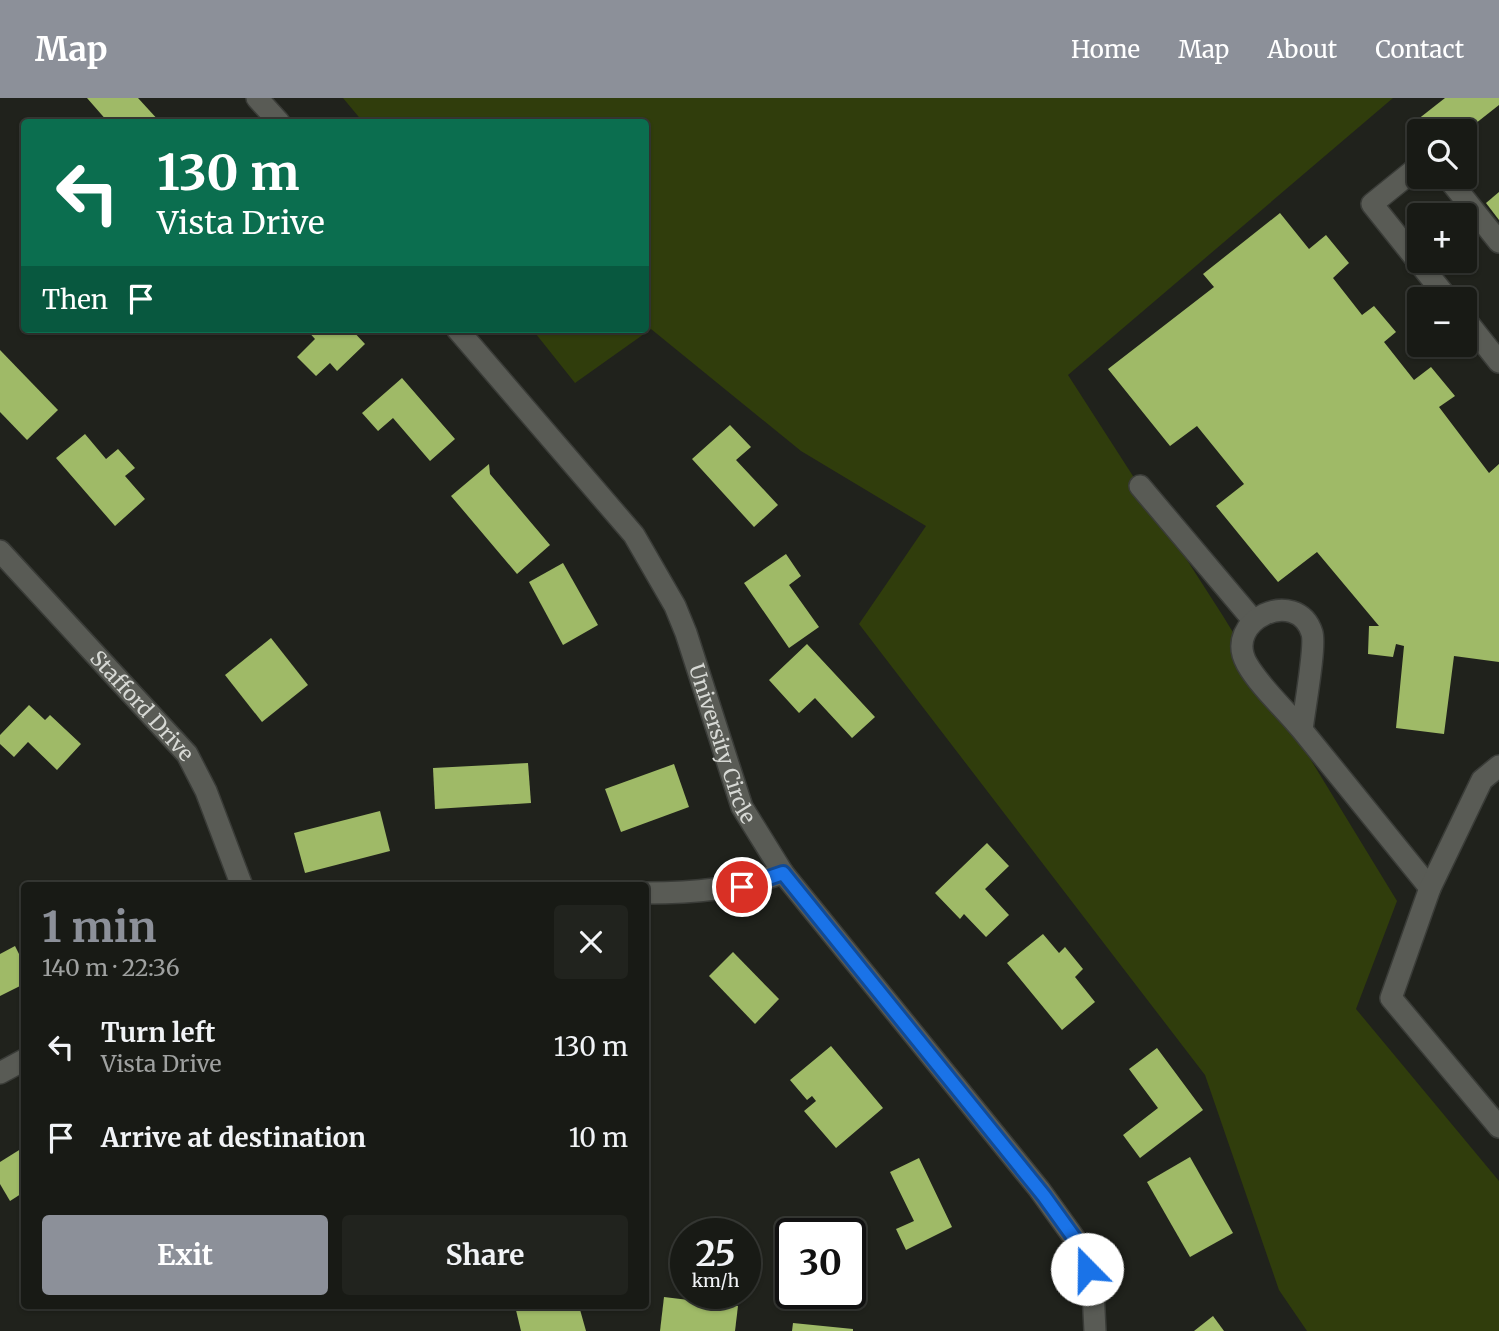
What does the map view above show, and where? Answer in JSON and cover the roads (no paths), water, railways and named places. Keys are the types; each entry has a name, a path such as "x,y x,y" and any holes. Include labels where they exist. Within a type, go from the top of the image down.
{"street":[{"path":"259,98 276,119"},
{"path":"1407,176 1372,204 1438,287"},
{"path":"1457,189 1499,242"},
{"name":"University Circle","path":"460,333 634,535 686,633 742,807 783,873 1044,1196 1080,1246 1093,1292 1095,1331"},
{"path":"1477,335 1499,362"},
{"path":"1140,486 1253,620"},
{"name":"Stafford Drive","path":"0,551 187,754 206,791 240,882"},
{"path":"1302,730 1312,635 1304,620 1291,612 1265,612 1253,620 1245,632 1241,646 1246,663 1430,888"},
{"path":"1499,766 1482,780 1430,888 1391,998 1499,1127"},
{"path":"649,893 687,893 742,887 783,873"},
{"path":"0,1073 21,1062"}]}
